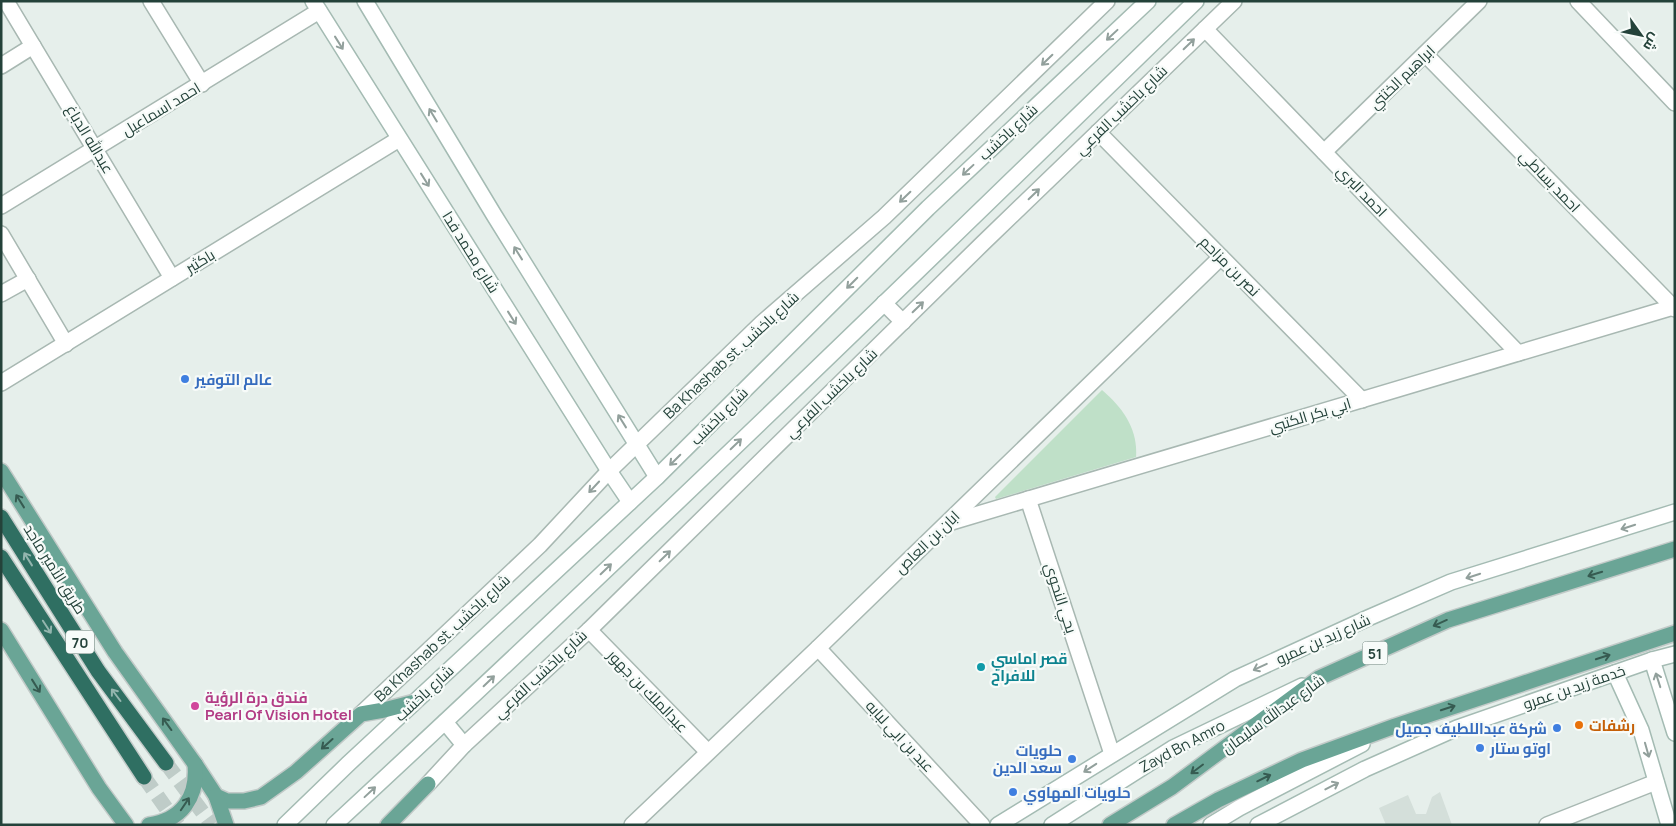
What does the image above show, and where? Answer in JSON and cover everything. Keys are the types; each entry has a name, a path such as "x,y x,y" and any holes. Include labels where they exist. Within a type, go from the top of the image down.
{"highway":[{"name":"طريق الأمير ماجد","path":"1,517 98,671 166,762"},
{"name":"70","path":"1,557 144,777"}],"main road":[{"path":"1,471 115,652 216,796 226,825"},
{"name":"شارع عبدالله سليمان","path":"1110,825 1172,787 1319,678 1448,620 1675,549"},
{"path":"1,630 99,788 126,823 140,825"},
{"path":"1174,825 1218,800 1302,760 1395,726 1675,633"},
{"path":"216,796 227,802 261,797 296,772 361,714 415,702"},
{"path":"149,825 170,819 185,806 196,780 195,764"},
{"path":"388,825 428,784"}],"street":[{"name":"عبدالله الدباغ","path":"6,1 172,278"},
{"path":"151,1 202,84"},
{"path":"364,1 657,477"},
{"name":"Ba Khashab st. شارع باخشب","path":"361,714 540,545 609,471 762,323 884,217 1107,1"},
{"name":"شارع باخشب","path":"285,825 657,477 928,208 1148,1"},
{"path":"334,825 445,722 884,303 1196,1"},
{"name":"شارع باخشب الفرعي","path":"428,784 464,745 589,630 1234,1"},
{"name":"ابراهيم الختني","path":"1324,152 1479,1"},
{"path":"1578,1 1675,102"},
{"name":"احمد اسماعيل","path":"1,206 202,84 316,6"},
{"name":"شارع محمد فدا","path":"316,6 630,502"},
{"name":"احمد البري","path":"1205,29 1518,353"},
{"path":"1,66 33,46"},
{"name":"احمد بساطي","path":"1425,54 1674,308"},
{"name":"نصر بن مزاحم","path":"1098,132 1362,400"},
{"name":"باكثير","path":"1,383 400,140"},
{"path":"1,234 66,344"},
{"name":"ابان بن العاص","path":"632,825 1221,258"},
{"path":"1,294 28,279"},
{"path":"884,303 903,322"},
{"name":"ابي بكر الكتبي","path":"946,523 1674,308"},
{"name":"يحي النحوي","path":"1028,499 1112,754"},
{"name":"شارع زيد بن عمرو","path":"998,825 1053,793 1112,754 1235,679 1376,614 1451,582 1675,512"},
{"name":"عبدالملك بن جهور","path":"589,630 708,752"},
{"name":"عبد بن ابي لبابه","path":"818,648 982,825"},
{"name":"خدمة زيد بن عمرو","path":"1258,825 1365,769 1457,728 1652,660 1675,654"},
{"path":"1652,660 1675,733"},
{"path":"1615,673 1641,730 1669,825"},
{"name":"Zayd Bn Amro","path":"1052,825 1173,748 1319,678"},
{"path":"445,722 464,745"},
{"path":"1211,825 1395,726"},
{"path":"1547,825 1656,782"}],"shaded area":[{"path":"1440,792 1452,825 1386,825 1379,808 1408,795 1416,814 1426,814 1432,797"}],"green space":[{"path":"1102,390 1128,420 1134,437 1136,457 996,499 995,497"}],"tunnel":[{"path":"166,763 212,825"},
{"path":"144,777 178,825"}],"place":[{"name":"عالم التوفير","path":"185,379"},
{"name":"قصر اماسي للافراح","path":"981,667"},
{"name":"فندق درة الرؤية Pearl Of Vision Hotel","path":"195,706"},
{"name":"رشفات","path":"1579,725"},
{"name":"شركة عبداللطيف جميل","path":"1557,728"},
{"name":"اوتو ستار","path":"1480,748"},
{"name":"حلويات سعد الدين","path":"1072,759"},
{"name":"حلويات المهاوي","path":"1013,792"}]}
